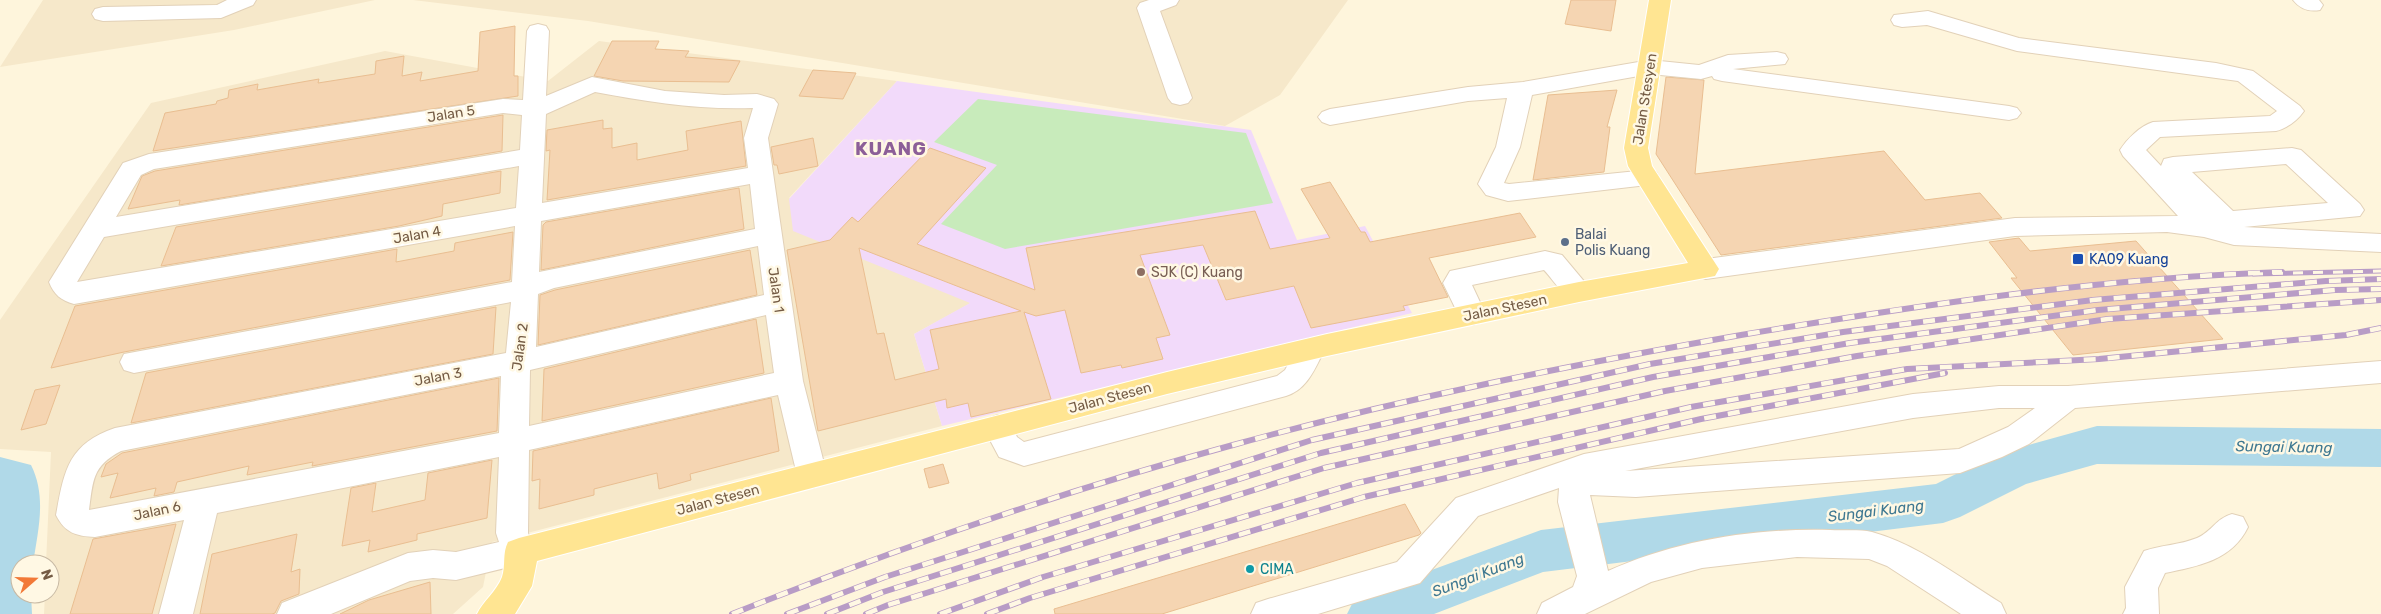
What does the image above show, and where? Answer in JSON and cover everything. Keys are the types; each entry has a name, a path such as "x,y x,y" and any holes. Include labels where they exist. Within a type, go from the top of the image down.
{"main road":[{"name":"Jalan Stesyen","path":"1660,0 1636,148 1640,166 1706,269"},
{"name":"Jalan Stesen","path":"1311,348 1578,292 1706,269"},
{"name":"Jalan Stesen","path":"520,552 998,427"},
{"path":"494,614 507,600 520,576 520,552"}],"street":[{"path":"103,14 221,11 245,0"},
{"path":"1168,0 1148,8 1180,98"},
{"path":"1902,20 1928,18 2017,44 2216,70 2244,76 2292,111 2276,123 2153,130 2132,150 2222,228 2351,210 2292,156 2173,164 2174,169 2222,228"},
{"name":"Jalan 2","path":"520,552 512,533 513,442 516,362 522,348 530,156 538,31"},
{"path":"1701,72 1728,62 1777,59"},
{"path":"1330,117 1468,94 1523,89 1650,67 1701,72 2009,113"},
{"name":"Jalan 1","path":"534,111 592,84 664,98 724,102 758,101 766,104 756,138 759,174 789,381 812,475"},
{"path":"1523,89 1517,101 1508,147 1492,184 1495,190 1508,193 1647,178"},
{"name":"Jalan 5","path":"97,229 132,169 149,162 503,106 518,106 534,111"},
{"path":"97,229 530,156"},
{"name":"Jalan 4","path":"97,229 63,282 65,288 74,294 529,216 759,174"},
{"path":"2321,213 2349,242"},
{"path":"1706,269 2016,227 2167,223 2349,242 2381,243"},
{"path":"134,362 525,289 549,279 768,235"},
{"path":"1472,314 1458,283 1460,278 1545,260 1553,262 1578,292"},
{"name":"Jalan 3","path":"97,448 115,440 516,362 778,302"},
{"path":"998,427 1006,448 1015,453 1024,454 1286,385 1295,378 1311,348"},
{"path":"1268,614 1408,573 1466,508 1584,466 1913,406 2000,397 2068,397 2381,372"},
{"path":"204,502 513,442 789,381"},
{"path":"1590,586 1574,502 1574,488 1582,482 1636,484 1960,461 1998,448 2040,423 2068,397"},
{"name":"Jalan 6","path":"97,448 86,459 80,471 72,516 80,524 95,524 204,502 176,614"},
{"path":"2140,614 2143,612 2140,587 2155,561 2208,549 2227,537 2232,527"},
{"path":"1554,614 1590,586 1644,570 1702,554 1797,543 1870,545 1898,556 1989,614"},
{"path":"294,614 408,567 433,564 456,566 520,552"}],"shaded area":[{"path":"43,0 375,0 234,30 0,67"},
{"path":"413,0 1348,0 1280,95 1225,126 588,21"},
{"path":"599,41 897,81 789,198 971,303 914,334 942,426 492,542 483,587 453,614 44,614 44,604 60,604 60,554 46,554 51,452 0,449 0,320 151,103 385,51 548,81"},
{"name":"SJK (C) Kuang","path":"897,81 1251,130 1297,240 1365,226 1412,313 942,426 914,334 970,303 793,231 789,199"}],"green space":[{"path":"978,99 1246,133 1273,203 1005,249 941,224 997,165 934,142"}],"building":[{"path":"1571,0 1616,0 1611,31 1565,24"},
{"path":"515,26 514,76 518,76 518,96 153,151 165,113 216,104 217,101 228,98 229,90 258,84 257,90 319,79 318,83 375,74 376,61 404,56 402,76 422,72 420,81 478,71 480,32"},
{"path":"612,41 659,41 655,49 689,51 685,57 740,61 729,82 623,81 594,76"},
{"path":"813,70 856,73 843,99 799,96"},
{"path":"1666,77 1704,80 1695,174 1884,151 1925,200 1980,193 2002,218 1721,255 1656,154"},
{"path":"1617,90 1607,127 1610,127 1604,172 1533,180 1548,95"},
{"path":"503,115 502,151 179,205 180,200 128,209 142,176 155,171"},
{"path":"603,120 603,129 612,128 612,148 637,143 637,160 688,150 686,131 741,121 746,166 547,200 550,150 546,151 547,130"},
{"path":"813,138 818,166 779,174 777,165 774,165 771,147"},
{"path":"930,148 986,168 917,244 1035,290 1026,248 1255,211 1270,249 1330,238 1301,189 1330,182 1361,232 1365,232 1370,242 1520,213 1536,237 1429,258 1448,297 1403,306 1405,310 1311,328 1294,286 1226,300 1203,245 1140,255 1170,335 1156,338 1163,359 1122,368 1121,365 1081,373 1065,310 1036,316 1024,312 1051,399 971,417 968,403 947,408 946,399 818,431 787,250 830,240 852,217 858,222","holes":["859,248 1021,311 930,330 939,369 895,380 884,333 877,334"]},
{"path":"501,171 500,193 443,204 442,216 399,226 161,266 176,227"},
{"path":"739,188 744,229 541,270 543,225 546,222"},
{"path":"513,232 510,280 124,352 51,368 75,306 397,249 396,262 454,251 455,243"},
{"path":"2019,238 2030,251 2136,241 2223,339 2073,355 2011,278 2017,278 1989,242"},
{"path":"750,250 757,295 538,345 540,295 555,290"},
{"path":"496,307 493,354 131,423 146,373"},
{"path":"756,319 764,373 542,421 544,369"},
{"path":"499,378 497,431 312,466 313,462 247,475 249,466 177,482 174,492 154,496 156,488 110,498 118,473 101,477 106,464 122,453"},
{"path":"60,385 46,424 21,430 35,390"},
{"path":"771,398 779,451 690,474 691,480 659,489 657,473 594,489 594,495 539,509 540,479 532,481 533,451"},
{"path":"492,460 487,518 417,534 417,540 368,552 370,540 342,546 351,488 376,483 372,512 425,500 428,473"},
{"path":"943,464 949,483 929,488 924,469"},
{"name":"CIMA","path":"1405,504 1421,533 1419,535 1162,614 1055,614 1054,609"},
{"path":"176,524 152,614 70,614 93,539"},
{"path":"297,534 291,572 300,569 299,594 281,601 275,613 272,614 200,614 212,554"},
{"path":"430,582 431,614 340,614 369,600"}],"waterway":[{"name":"Sungai Kuang","path":"1373,614 1541,551 1943,503 2013,468 2097,445 2381,448"},
{"name":"Sungai Kuang","path":"0,476 14,479 17,508 5,585 6,614"}],"railway":[{"path":"2253,274 2381,271"},
{"path":"732,614 917,544 1106,482 1296,428 1422,398 1677,346 1943,303 2146,280 2282,272"},
{"path":"787,614 885,577 1312,440 1650,364 1843,332 2093,300 2326,281 2381,279"},
{"path":"827,614 883,592 1321,453 1653,377 1850,343 2098,310 2335,290 2381,289"},
{"path":"866,614 888,605 1324,468 1665,391 1857,356 2108,319 2381,300"},
{"path":"940,614 1043,577 1357,483 1691,407 1907,369 2099,359 2346,335 2381,328"},
{"path":"987,614 1030,598 1364,497 1701,419 1945,373"}],"place":[{"name":"Balai Polis Kuang","path":"1565,242"},
{"name":"KA09 Kuang","path":"2078,259"},
{"name":"SJK (C) Kuang","path":"1141,272"},
{"name":"CIMA","path":"1250,569"}],"district":[{"name":"KUANG","path":"891,148"}]}
